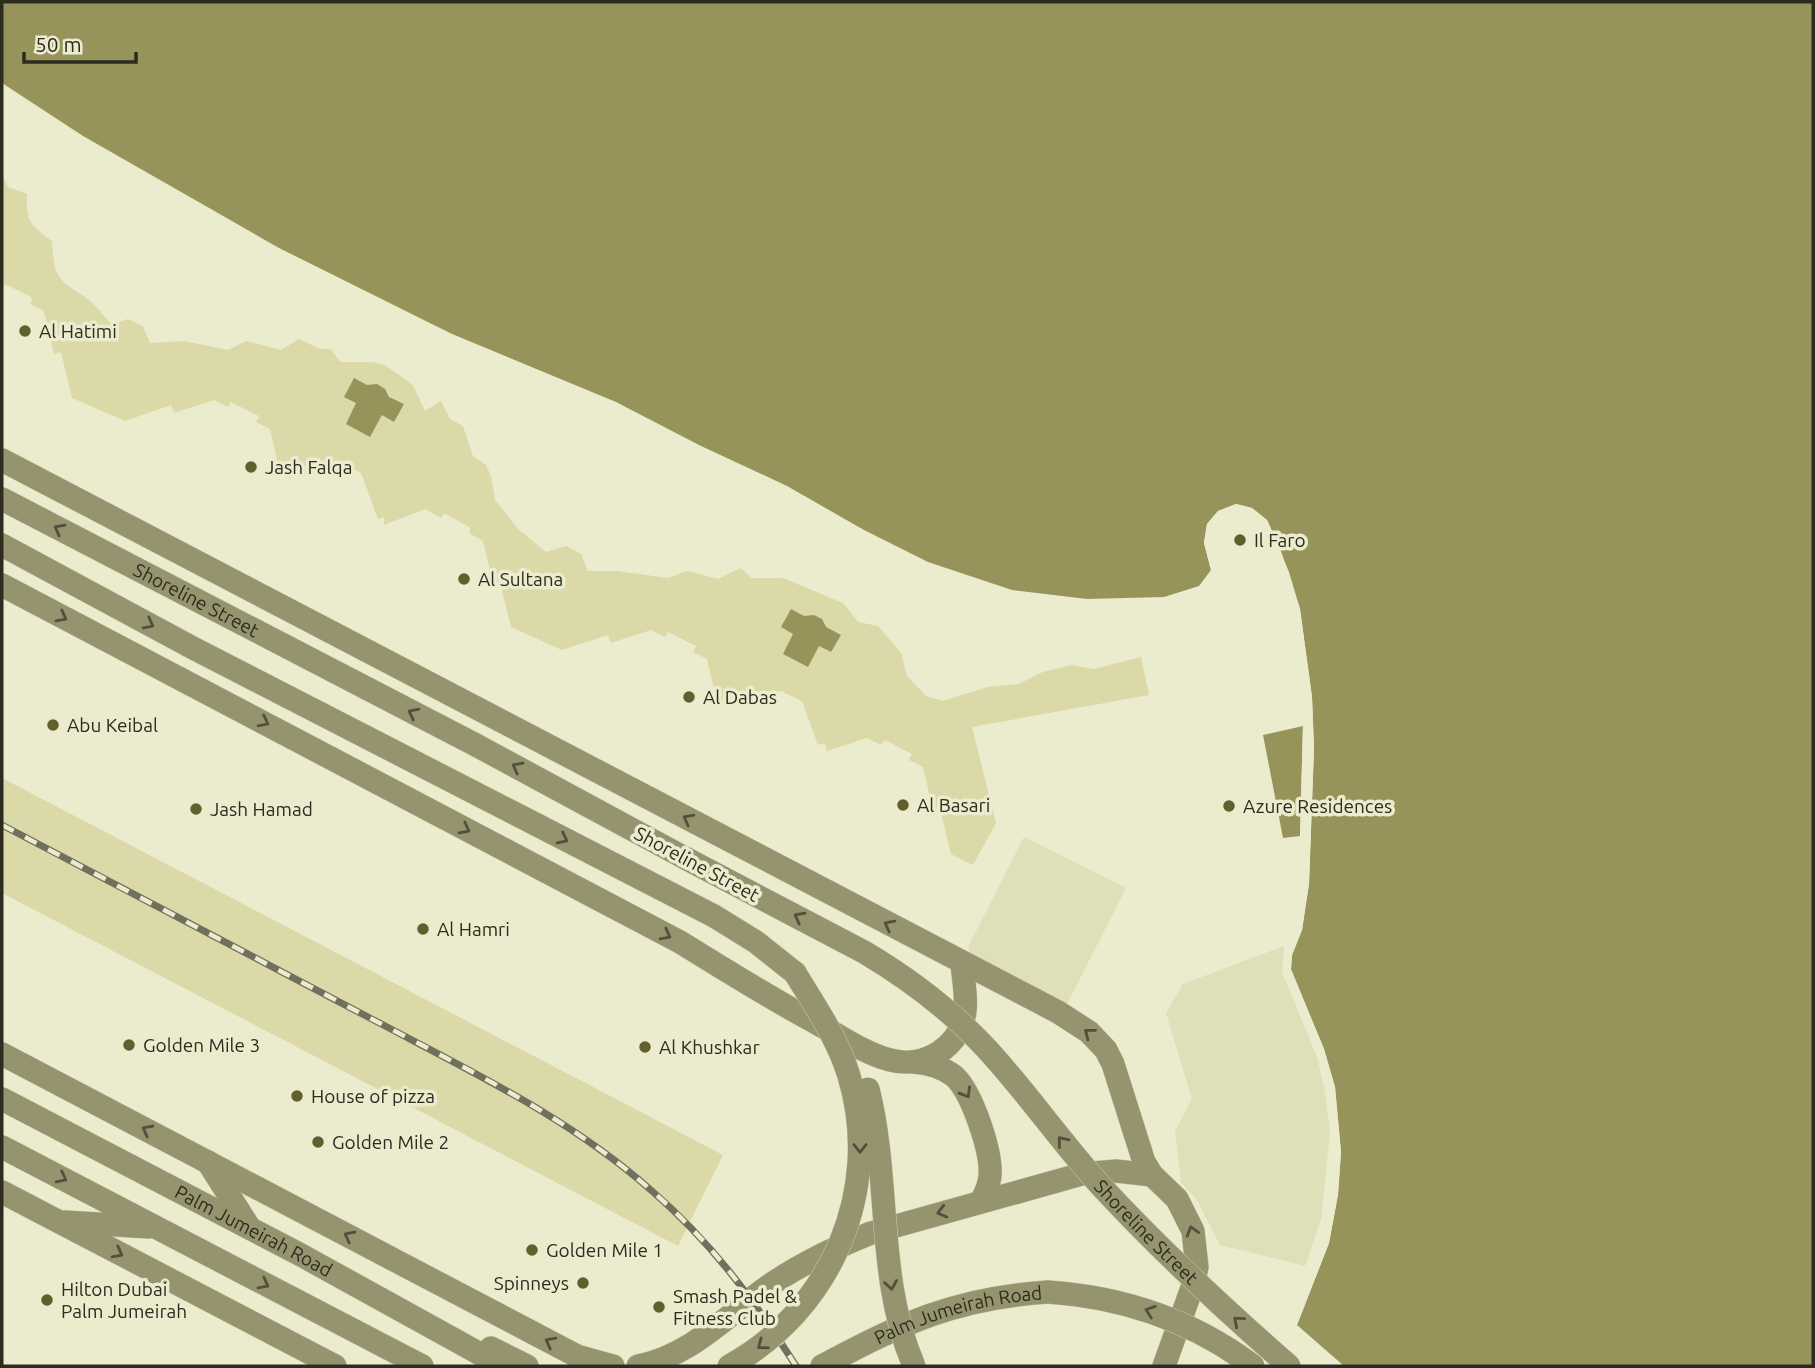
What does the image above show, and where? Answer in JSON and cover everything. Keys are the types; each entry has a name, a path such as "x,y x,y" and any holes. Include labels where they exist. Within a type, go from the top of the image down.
{"main road":[{"path":"2,460 1058,1012 1089,1032 1101,1043 1113,1065 1144,1162 1152,1175 1177,1199 1186,1214 1197,1249 1193,1284 1164,1366"},
{"name":"Shoreline Street","path":"2,499 474,744 864,952 898,974 940,1004 984,1046 1069,1149 1132,1219 1199,1285 1289,1366"},
{"name":"Shoreline Street","path":"2,546 193,648 735,928 795,973 833,1012 850,1043 866,1082 876,1124 889,1277 900,1330 914,1366"},
{"path":"166,585 229,578"},
{"path":"2,585 680,942 780,1003 872,1053 890,1060 933,1065 954,1076 968,1094 990,1166 989,1184 981,1201"},
{"path":"193,648 226,690 233,706"},
{"path":"447,692 474,744"},
{"path":"371,778 437,774"},
{"path":"910,1062 936,1055 956,1037 965,1012 962,963"},
{"path":"729,1366 780,1331 823,1278 844,1235 860,1167 859,1119 848,1073 830,1030 795,973"},
{"path":"2,1054 577,1356 613,1366"},
{"name":"Palm Jumeirah Road","path":"2,1098 249,1227 502,1366"},
{"path":"2,1147 422,1366"},
{"path":"208,1162 249,1227"},
{"path":"638,1366 673,1357 769,1286 844,1244 898,1224 1082,1174 1116,1171 1152,1175"},
{"path":"2,1192 335,1366"},
{"path":"58,1222 157,1227"},
{"name":"Palm Jumeirah Road","path":"822,1366 884,1333 937,1311 992,1298 1048,1292 1119,1302 1164,1316 1207,1336 1253,1366"},
{"path":"445,1334 479,1343 527,1366"},
{"path":"376,1342 395,1366"}],"shaded area":[{"path":"2,2 1813,2 1813,1366 1281,1366 1329,1243 1338,1195 1341,1152 1335,1087 1324,1049 1291,970 1292,955 1302,930 1309,884 1314,748 1312,697 1300,609 1289,572 1267,520 1252,508 1236,504 1218,511 1207,524 1204,543 1211,570 1199,586 1164,597 1087,599 1012,590 928,562 864,530 787,486 616,402 452,334 279,248 83,136 2,83"},
{"path":"2,176 8,187 27,194 27,211 31,222 52,241 58,275 91,302 112,325 128,319 143,326 150,343 184,341 228,350 246,341 281,350 299,339 320,349 331,349 340,362 372,362 385,365 413,385 425,411 441,401 450,419 463,426 473,456 486,465 491,476 495,500 518,529 546,552 566,546 581,554 588,571 617,571 668,578 687,571 718,579 741,568 751,578 783,578 843,603 858,622 878,626 901,653 907,676 926,696 943,701 987,687 1019,684 1043,672 1071,665 1094,669 1141,657 1149,695 972,727 996,823 973,865 951,854 940,809 933,810 923,767 909,760 912,754 885,740 881,745 867,738 827,751 825,743 818,745 802,701 781,691 726,708 724,700 717,702 707,659 693,652 696,646 668,632 665,637 651,630 611,643 608,635 562,650 511,627 500,582 493,583 483,541 469,533 471,528 444,513 441,518 425,509 384,525 384,517 378,519 361,473 341,462 289,478 287,470 280,472 270,429 256,422 259,416 231,402 228,407 214,400 174,413 171,405 125,421 72,398 61,352 54,354 44,311 30,304 33,298 5,284 2,288"},
{"path":"354,378 367,385 377,384 385,389 389,397 404,404 394,422 382,415 370,437 346,424 356,403 344,397"},
{"path":"791,609 804,616 814,615 822,619 826,627 841,635 831,652 819,646 808,667 783,654 793,634 781,627"},
{"path":"1303,726 1300,836 1283,838 1263,735"},
{"path":"2,778 723,1155 678,1246 2,893"},
{"path":"1024,837 1126,888 1065,1008 974,962 968,947"},
{"path":"1284,946 1282,972 1317,1057 1330,1132 1321,1220 1305,1266 1220,1245 1197,1200 1181,1182 1175,1131 1192,1099 1166,1013 1183,984"}],"pier":[{"path":"1236,504 1252,508 1267,520 1280,548 1300,609 1312,697 1314,748 1309,884 1302,930 1292,955 1291,969 1324,1049 1335,1087 1341,1152 1338,1194 1329,1243 1297,1325 1344,1366 1277,1366 1325,1242 1335,1194 1338,1152 1331,1087 1321,1051 1287,970 1288,954 1299,929 1306,884 1311,748 1308,697 1297,609 1286,573 1264,522 1251,511 1236,508 1220,514 1210,526 1208,543 1213,572 1211,570 1204,543 1207,524 1218,511"},
{"path":"1303,723 1307,726 1303,836 1300,839"}],"railway":[{"path":"2,825 479,1075 586,1140 620,1164 694,1231 748,1295 796,1366"}],"place":[{"name":"Al Hatimi","path":"25,331"},
{"name":"Jash Falqa","path":"251,467"},
{"name":"Il Faro","path":"1240,540"},
{"name":"Al Sultana","path":"464,579"},
{"name":"Al Dabas","path":"689,697"},
{"name":"Abu Keibal","path":"53,725"},
{"name":"Al Basari","path":"903,805"},
{"name":"Azure Residences","path":"1229,806"},
{"name":"Jash Hamad","path":"196,809"},
{"name":"Al Hamri","path":"423,929"},
{"name":"Golden Mile 3","path":"129,1045"},
{"name":"Al Khushkar","path":"645,1047"},
{"name":"House of pizza","path":"297,1096"},
{"name":"Golden Mile 2","path":"318,1142"},
{"name":"Golden Mile 1","path":"532,1250"},
{"name":"Spinneys","path":"583,1283"},
{"name":"Hilton Dubai Palm Jumeirah","path":"47,1300"},
{"name":"Smash Padel & Fitness Club","path":"659,1307"}]}
